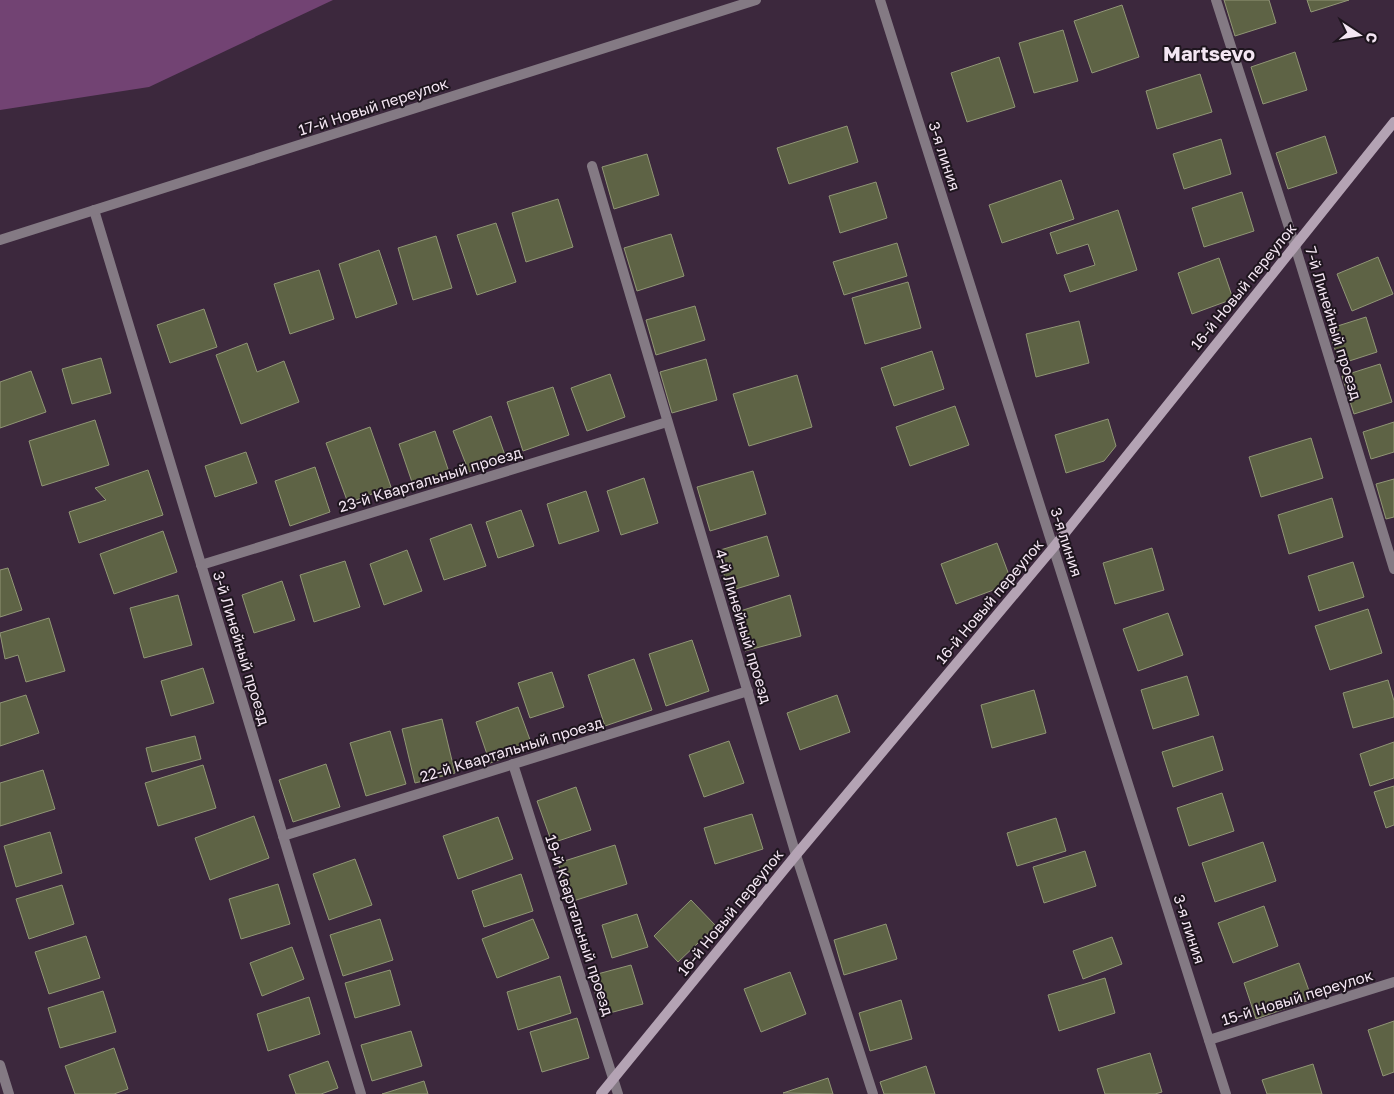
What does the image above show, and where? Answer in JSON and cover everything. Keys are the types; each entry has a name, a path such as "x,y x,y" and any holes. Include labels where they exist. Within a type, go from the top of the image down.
{"street":[{"name":"17-й Новый переулок","path":"0,240 756,0"},
{"name":"3-я линия","path":"880,0 1226,1094"},
{"name":"7-й Линейный проезд","path":"1216,0 1295,246 1394,569"},
{"name":"16-й Новый переулок","path":"601,1094 796,855 1053,548 1394,122"},
{"name":"4-й Линейный проезд","path":"592,166 796,855 873,1094"},
{"name":"3-й Линейный проезд","path":"94,210 361,1094"},
{"name":"23-й Квартальный проезд","path":"201,565 667,422"},
{"name":"22-й Квартальный проезд","path":"283,836 748,691"},
{"name":"19-й Квартальный проезд","path":"513,764 618,1094"},
{"name":"15-й Новый переулок","path":"1209,1040 1394,982"},
{"path":"0,1065 9,1094"}],"shaded area":[{"path":"0,0 333,0 149,87 0,110"}],"building":[{"path":"1224,0 1269,0 1276,23 1235,36"},
{"path":"1307,0 1349,0 1311,12"},
{"path":"1122,5 1139,57 1092,73 1074,21"},
{"path":"1063,30 1078,81 1034,93 1019,43"},
{"path":"1295,52 1307,90 1263,104 1251,67"},
{"path":"999,57 1015,107 967,122 951,73"},
{"path":"1200,74 1212,112 1157,129 1146,91"},
{"path":"847,126 858,162 789,184 777,148"},
{"path":"1325,136 1337,173 1288,189 1276,153"},
{"path":"1221,139 1231,174 1184,189 1173,154"},
{"path":"647,154 659,195 614,209 602,167"},
{"path":"1061,180 1074,219 1002,243 989,205"},
{"path":"876,182 887,218 840,233 829,196"},
{"path":"1242,192 1254,231 1204,247 1192,208"},
{"path":"558,199 573,247 526,262 512,213"},
{"path":"1118,210 1137,270 1070,292 1064,275 1095,265 1088,244 1057,254 1050,233"},
{"path":"496,223 516,282 477,295 457,235"},
{"path":"671,234 684,276 637,291 624,248"},
{"path":"436,236 452,288 413,300 398,248"},
{"path":"897,243 907,276 844,295 833,262"},
{"path":"379,250 397,304 356,318 339,264"},
{"path":"1378,257 1393,294 1352,311 1337,274"},
{"path":"1219,258 1233,299 1192,314 1178,273"},
{"path":"319,270 334,319 290,334 274,284"},
{"path":"908,282 921,328 865,344 852,298"},
{"path":"695,306 705,340 656,355 646,320"},
{"path":"204,309 217,347 170,363 157,325"},
{"path":"1366,317 1377,352 1340,364 1328,329"},
{"path":"1079,321 1089,363 1036,377 1026,334"},
{"path":"247,343 257,372 284,361 299,402 241,424 216,355"},
{"path":"932,351 944,389 894,406 881,368"},
{"path":"101,358 111,393 72,404 62,369"},
{"path":"706,359 717,400 672,413 660,372"},
{"path":"1380,364 1392,402 1354,414 1342,376"},
{"path":"31,371 46,412 0,428 0,382"},
{"path":"610,374 625,417 587,431 571,388"},
{"path":"797,375 812,427 749,446 733,394"},
{"path":"553,387 569,435 523,451 507,402"},
{"path":"955,406 969,445 910,466 896,427"},
{"path":"491,416 506,458 469,472 453,431"},
{"path":"1108,419 1116,446 1104,461 1066,473 1055,435"},
{"path":"95,420 109,465 42,486 29,441"},
{"path":"1394,422 1394,452 1371,459 1363,432"},
{"path":"370,427 391,487 348,503 326,443"},
{"path":"435,431 449,472 413,485 399,444"},
{"path":"1311,438 1323,478 1261,497 1249,457"},
{"path":"246,452 257,483 215,497 205,466"},
{"path":"315,467 330,512 290,526 275,481"},
{"path":"148,470 163,515 79,543 69,512 106,500 95,488"},
{"path":"753,471 766,514 710,531 697,487"},
{"path":"644,478 658,523 621,535 607,491"},
{"path":"1394,479 1394,517 1386,519 1376,484"},
{"path":"586,491 599,531 559,544 547,504"},
{"path":"1332,498 1343,537 1289,554 1278,515"},
{"path":"521,510 534,546 498,558 486,522"},
{"path":"471,524 486,566 444,580 430,539"},
{"path":"163,531 177,572 114,594 100,554"},
{"path":"767,536 779,576 729,591 717,551"},
{"path":"997,543 1012,583 956,604 941,564"},
{"path":"1152,548 1164,590 1115,604 1103,563"},
{"path":"407,550 422,591 384,605 370,564"},
{"path":"345,561 360,607 314,622 300,575"},
{"path":"1353,562 1364,597 1319,611 1308,576"},
{"path":"8,568 22,610 0,617 0,570"},
{"path":"282,581 295,620 254,633 242,595"},
{"path":"178,595 192,645 144,658 130,608"},
{"path":"790,595 801,636 745,651 734,613"},
{"path":"1368,609 1382,653 1330,670 1315,626"},
{"path":"1168,613 1183,655 1138,671 1123,629"},
{"path":"49,618 65,671 26,682 18,655 5,659 0,633"},
{"path":"692,640 709,691 666,706 649,654"},
{"path":"634,659 652,710 605,726 588,675"},
{"path":"203,668 214,703 171,716 161,681"},
{"path":"552,672 564,707 530,718 518,683"},
{"path":"1187,676 1199,715 1153,729 1141,690"},
{"path":"1388,680 1394,701 1394,717 1353,728 1343,693"},
{"path":"1034,690 1046,733 992,748 981,705"},
{"path":"26,695 39,733 0,746 0,703"},
{"path":"837,695 850,732 800,750 787,713"},
{"path":"518,707 533,748 490,763 476,722"},
{"path":"442,719 455,773 415,783 402,729"},
{"path":"390,731 406,784 366,796 350,743"},
{"path":"195,736 201,759 152,772 146,748"},
{"path":"1213,736 1223,770 1173,787 1162,752"},
{"path":"729,741 744,783 704,797 689,755"},
{"path":"1394,742 1394,778 1370,786 1360,754"},
{"path":"326,764 340,807 293,822 279,780"},
{"path":"203,765 216,808 158,826 145,783"},
{"path":"43,770 55,809 0,826 0,783"},
{"path":"1394,786 1394,825 1386,828 1374,792"},
{"path":"576,787 591,830 552,843 537,801"},
{"path":"1222,793 1234,831 1189,846 1177,808"},
{"path":"752,814 763,849 715,864 704,828"},
{"path":"254,816 269,858 210,880 195,838"},
{"path":"498,817 513,859 458,879 443,836"},
{"path":"1056,818 1066,851 1017,866 1007,833"},
{"path":"50,832 62,873 16,887 4,846"},
{"path":"1263,842 1276,881 1215,902 1202,863"},
{"path":"615,845 627,884 570,902 558,863"},
{"path":"1085,851 1096,886 1044,903 1033,867"},
{"path":"355,859 372,905 329,920 313,874"},
{"path":"521,874 533,911 484,927 472,891"},
{"path":"278,884 290,924 241,939 229,899"},
{"path":"62,885 74,924 29,939 16,899"},
{"path":"691,900 716,926 678,962 654,936"},
{"path":"1264,906 1278,946 1233,963 1218,923"},
{"path":"637,914 648,947 612,958 602,925"},
{"path":"380,919 393,960 343,976 330,935"},
{"path":"533,919 549,958 497,978 482,939"},
{"path":"886,924 897,959 844,975 834,940"},
{"path":"86,936 100,978 49,994 35,952"},
{"path":"1112,937 1122,964 1083,979 1073,951"},
{"path":"292,947 304,979 262,996 250,963"},
{"path":"1299,963 1312,999 1256,1019 1244,983"},
{"path":"631,965 643,1004 602,1015 590,976"},
{"path":"390,970 400,1005 355,1018 345,983"},
{"path":"790,972 806,1014 761,1032 744,989"},
{"path":"560,976 571,1013 518,1030 507,992"},
{"path":"1105,978 1115,1013 1059,1031 1048,995"},
{"path":"103,991 116,1032 60,1048 48,1008"},
{"path":"309,997 320,1034 268,1051 257,1014"},
{"path":"901,1000 912,1039 870,1051 859,1013"},
{"path":"577,1018 589,1058 542,1072 530,1032"},
{"path":"1394,1021 1394,1072 1383,1076 1368,1030"},
{"path":"411,1031 422,1066 372,1081 361,1045"},
{"path":"114,1048 128,1089 114,1094 75,1094 65,1066"},
{"path":"1150,1053 1162,1092 1155,1094 1105,1094 1097,1069"},
{"path":"328,1061 338,1088 321,1094 296,1094 289,1075"},
{"path":"1313,1064 1322,1094 1267,1094 1262,1080"},
{"path":"926,1066 935,1094 884,1094 880,1082"},
{"path":"828,1078 833,1094 783,1093"},
{"path":"424,1081 428,1094 382,1094"}],"district":[{"name":"Martsevo","path":"1209,53"}]}
